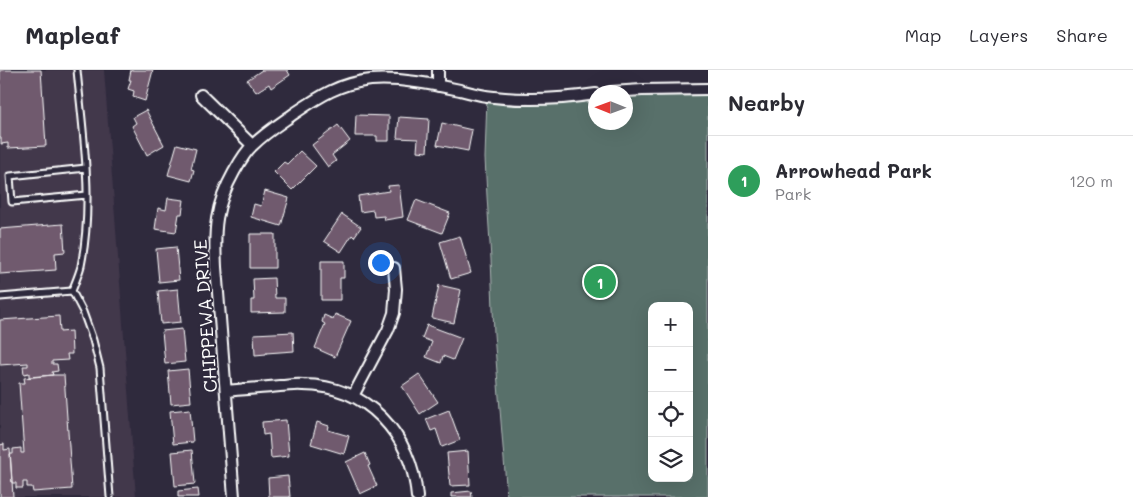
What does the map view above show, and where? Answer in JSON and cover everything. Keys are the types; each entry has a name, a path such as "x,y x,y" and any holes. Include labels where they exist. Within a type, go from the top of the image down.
{"street":[{"path":"438,70 438,86"},
{"name":"CHIPPEWA DRIVE","path":"234,497 215,236 218,211 226,185 252,145 313,100 346,85 371,80 412,81 493,97 558,98 588,95"},
{"path":"633,91 708,89"},
{"path":"201,95 252,145"},
{"path":"353,396 388,330 394,313 396,289 394,268"},
{"path":"226,390 303,384 321,386 353,396 364,402 385,421 399,440 410,462 417,497"}],"lane":[{"path":"77,70 86,168 87,210 80,268 72,291 83,312 100,368 110,497"},
{"path":"86,168 10,176 12,202 87,194"},
{"path":"0,297 72,291"}],"shaded area":[{"path":"0,70 104,70 136,497 0,497"}],"green space":[{"path":"708,90 708,497 507,497 494,334 485,158 487,97 588,95 588,130 633,130 633,92"}],"building":[{"path":"0,70 41,70 46,146 8,148 8,143 1,144"},
{"path":"131,70 153,70 145,101 133,97 134,91 128,89 131,80 129,80"},
{"path":"262,70 287,70 290,75 271,88 269,84 256,92 247,80"},
{"path":"146,110 164,145 147,155 132,126 136,123 133,117"},
{"path":"356,115 389,116 389,141 377,141 377,136 355,136"},
{"path":"399,117 429,119 427,152 417,151 418,139 397,138"},
{"path":"442,123 472,130 468,151 437,145"},
{"path":"338,125 350,141 332,155 336,161 328,167 312,145"},
{"path":"177,144 196,149 191,169 194,170 191,181 168,175"},
{"path":"300,151 316,166 292,190 274,172 284,162 287,164"},
{"path":"399,185 403,217 385,220 384,216 374,217 373,210 360,212 358,196 389,191 388,186"},
{"path":"265,191 289,198 281,226 251,217 254,204 261,206"},
{"path":"168,198 184,200 176,232 155,229 158,208 166,210"},
{"path":"416,200 450,213 442,233 408,220"},
{"path":"342,214 361,227 354,237 352,235 341,252 324,241"},
{"path":"63,224 65,252 55,253 56,270 0,274 0,229"},
{"path":"250,234 275,234 275,268 250,268"},
{"path":"460,236 471,273 451,279 440,242"},
{"path":"176,247 179,280 159,282 156,249"},
{"path":"321,261 344,261 344,278 340,278 340,300 321,300"},
{"path":"274,278 275,298 285,298 285,312 251,313 251,300 254,300 253,279"},
{"path":"439,285 461,290 454,323 432,318"},
{"path":"178,289 181,322 161,324 158,291"},
{"path":"335,314 351,321 335,357 315,348 325,324 322,322 324,315 333,319"},
{"path":"59,316 60,332 71,331 72,354 67,354 68,360 52,361 52,364 57,364 58,371 52,372 53,375 29,377 29,373 24,374 23,366 28,366 28,363 0,365 0,320"},
{"path":"427,325 462,338 453,360 443,356 441,363 426,357 432,342 422,338"},
{"path":"182,329 185,362 165,364 162,331"},
{"path":"293,332 294,351 255,355 254,334"},
{"path":"188,369 191,402 171,404 168,371"},
{"path":"419,374 438,402 420,414 402,386"},
{"path":"64,375 72,489 33,492 32,487 27,487 27,482 23,482 23,488 16,488 16,483 12,483 10,454 13,454 13,449 21,448 21,453 24,453 19,383 25,383 24,378"},
{"path":"190,409 193,442 173,444 170,411"},
{"path":"449,410 460,440 442,447 436,429 431,431 426,419"},
{"path":"286,420 289,456 271,458 269,434 263,435 262,422"},
{"path":"317,422 329,426 328,430 349,436 344,454 311,444"},
{"path":"4,444 4,450 10,449 13,497 0,497 0,445"},
{"path":"192,450 195,484 175,486 172,452"},
{"path":"468,451 470,485 450,486 447,453"},
{"path":"365,453 370,465 368,466 377,486 360,494 346,462"},
{"path":"288,476 290,497 269,497 268,478"},
{"path":"198,489 199,497 178,497 178,491"},
{"path":"471,491 472,497 451,497 451,493"}],"place":[{"name":"Arrowhead Park","path":"600,282"}]}
